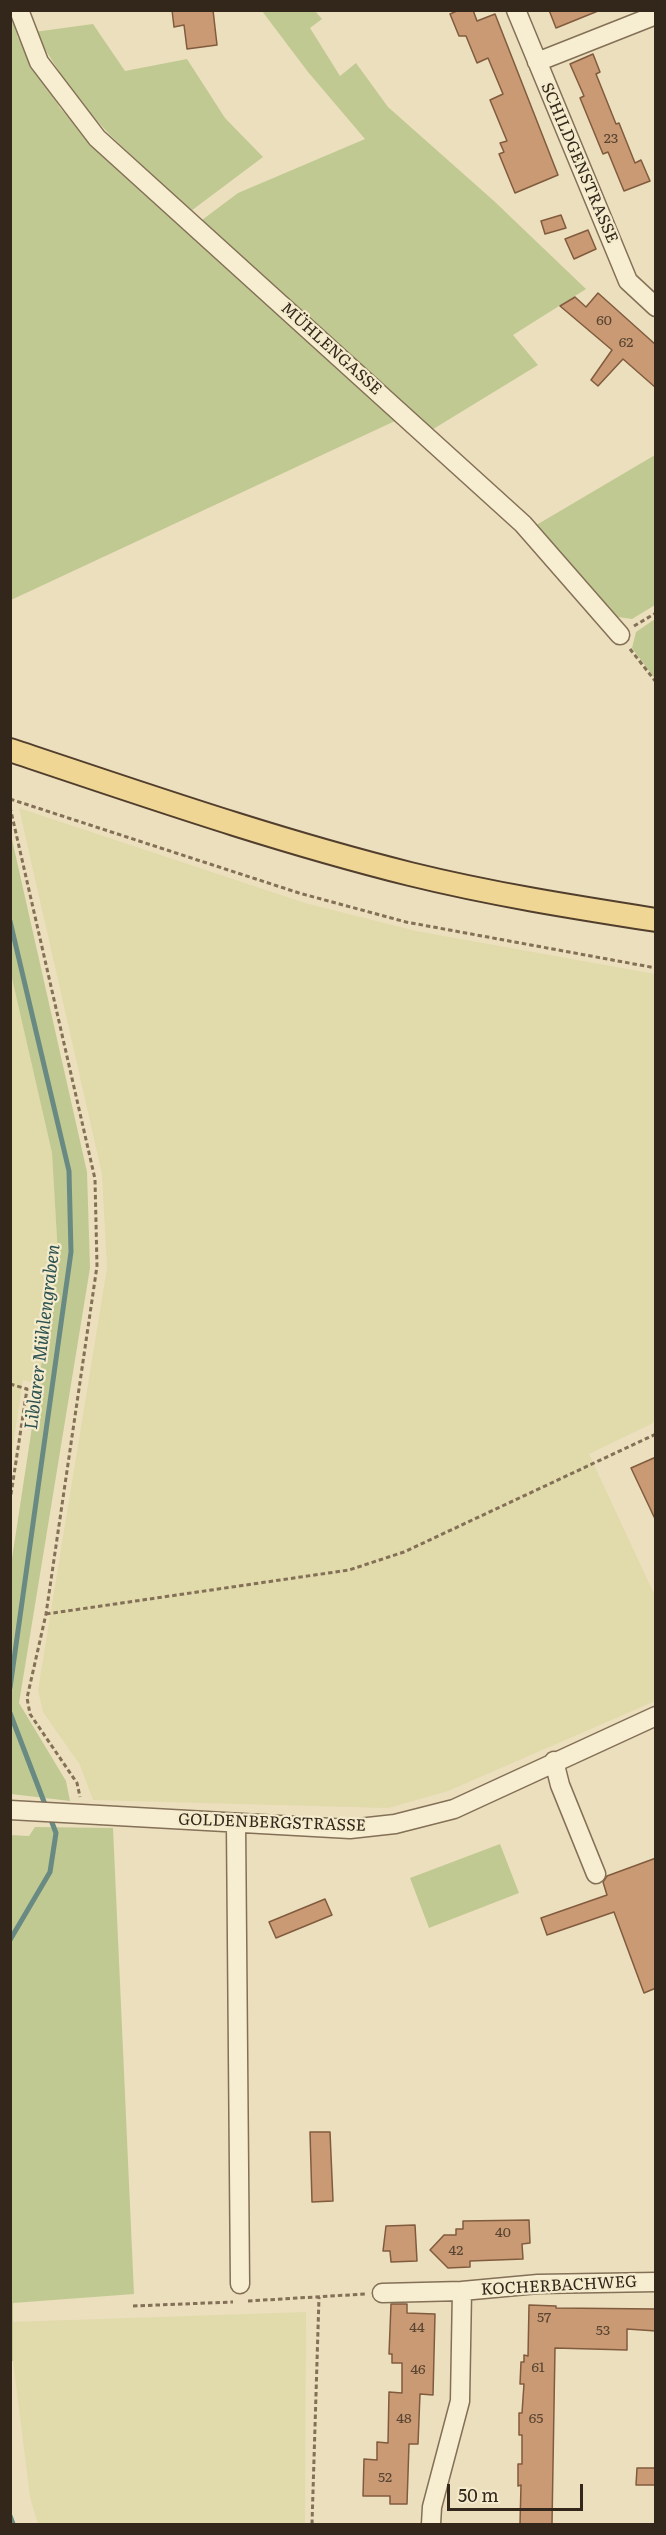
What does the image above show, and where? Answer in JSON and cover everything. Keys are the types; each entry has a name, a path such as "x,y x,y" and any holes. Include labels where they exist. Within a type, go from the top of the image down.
{"main road":[{"path":"10,750 217,819 410,874 552,904 656,920"}],"street":[{"name":"MÜHLENGASSE","path":"19,10 39,62 98,138 523,524 620,635"},
{"name":"SCHILDGENSTRASSE","path":"516,10 628,281 656,307"},
{"path":"537,62 656,15"},
{"name":"GOLDENBERGSTRASSE","path":"16,1811 350,1829 395,1824 454,1809 656,1716"},
{"path":"554,1761 560,1785 596,1874"},
{"path":"236,1824 240,2284"},
{"name":"KOCHERBACHWEG","path":"382,2293 462,2291 538,2284 656,2282"},
{"name":"KOCHERBACHWEG","path":"431,2524 432,2507 460,2402 462,2291"}],"path":[{"path":"656,613 620,635 656,682"},
{"path":"10,799 299,893 406,922 656,968"},
{"path":"10,807 95,1179 97,1266 46,1614 27,1698 30,1714 77,1783 79,1814"},
{"path":"10,1384 27,1389 10,1501"},
{"path":"46,1614 349,1570 404,1552 656,1434"},
{"path":"133,2307 382,2293"},
{"path":"312,2524 319,2297"}],"shaded area":[{"path":"19,808 305,903 416,931 655,974 655,1422 589,1454 655,1596 655,1701 448,1791 388,1808 93,1800 80,1765 43,1712 38,1690 107,1268 102,1174"},
{"path":"11,974 52,1153 58,1256 40,1385 23,1380 11,1458"},
{"path":"306,2312 305,2524 38,2524 30,2497 13,2361 13,2322"}],"green space":[{"path":"10,11 18,38 60,108 98,148 395,421 11,600"},
{"path":"262,11 315,11 322,19 310,28 340,76 356,63 388,107 494,201 586,289 513,335 538,365 430,431 202,220 238,193 365,139 308,72"},
{"path":"93,24 125,71 187,59 225,118 263,157 191,211 111,136 76,98 34,32"},
{"path":"655,455 655,605 632,619 611,616 533,527"},
{"path":"655,619 655,679 632,648 636,632"},
{"path":"11,835 87,1172 90,1268 19,1703 66,1781 70,1801 11,1794 11,1565 58,1256 52,1153 11,974"},
{"path":"35,1827 113,1828 134,2294 13,2303 13,2361 10,2361 10,1835 29,1836"},
{"path":"500,1844 519,1893 429,1928 410,1878"}],"building":[{"path":"172,10 213,10 217,45 187,49 184,25 174,27"},
{"path":"459,10 473,10 477,21 495,14 558,175 515,193 499,154 504,152 500,143 507,141 490,100 503,94 488,58 477,63 466,36 459,36 450,14"},
{"path":"549,10 597,10 598,11 556,28"},
{"path":"593,54 600,72 596,74 616,124 619,123 635,163 641,160 650,181 624,191 608,152 603,154 580,98 584,96 570,64"},
{"path":"561,215 566,228 545,234 541,221"},
{"path":"588,230 596,249 574,259 565,239"},
{"path":"598,293 656,345 656,388 623,359 598,386 591,380 612,350 560,306 575,297 586,307"},
{"path":"656,1457 656,1521 631,1468"},
{"path":"656,1858 656,1988 644,1993 614,1912 547,1935 541,1918 607,1895 603,1882 607,1876"},
{"path":"325,1899 332,1915 276,1938 269,1922"},
{"path":"310,2132 330,2132 333,2201 312,2202"},
{"path":"529,2220 530,2243 522,2244 523,2259 470,2261 470,2267 448,2268 430,2250 444,2235 456,2235 456,2229 463,2229 463,2221"},
{"path":"415,2225 417,2261 391,2262 390,2251 383,2251 386,2226"},
{"path":"391,2304 407,2304 407,2313 435,2314 433,2395 420,2394 418,2444 409,2444 407,2504 390,2504 390,2496 363,2496 364,2459 377,2460 377,2442 388,2443 389,2392 402,2393 402,2363 392,2363 392,2354 389,2354"},
{"path":"529,2305 556,2306 556,2308 656,2309 656,2331 627,2329 627,2350 555,2348 552,2524 520,2524 521,2485 518,2486 518,2464 522,2464 522,2435 519,2435 519,2413 522,2413 524,2384 520,2384 521,2362 524,2362 524,2355 528,2356"},
{"path":"637,2468 656,2468 656,2485 636,2485"}],"waterway":[{"name":"Liblarer Mühlengraben","path":"10,921 69,1171 71,1252 10,1688"},
{"name":"Liblarer Mühlengraben","path":"10,1713 56,1833 50,1872 10,1940"},
{"name":"Liblarer Mühlengraben","path":"10,2516 13,2524"}]}
